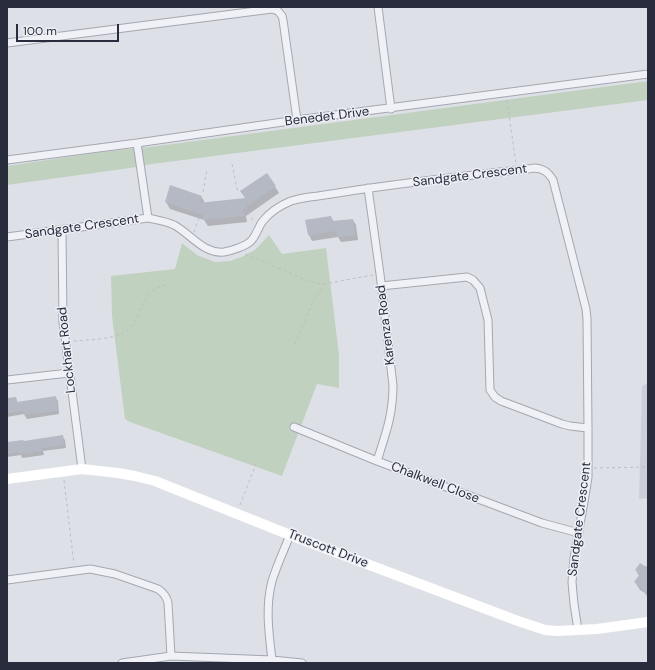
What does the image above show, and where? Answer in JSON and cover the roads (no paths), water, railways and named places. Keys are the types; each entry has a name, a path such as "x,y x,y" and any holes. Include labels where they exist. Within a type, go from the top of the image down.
{"street":[{"path":"378,7 391,108"},
{"path":"7,42 272,9 278,11 283,20 297,120"},
{"name":"Benedet Drive","path":"7,160 648,74"},
{"path":"137,143 148,218"},
{"name":"Sandgate Crescent","path":"7,237 148,218 174,225 203,247 214,252 224,252 236,249 251,241 263,222 273,212 291,201 368,188 541,168 553,180 586,309 587,320 588,468 585,496 574,558 572,582 578,630"},
{"name":"Karenza Road","path":"368,188 393,386 393,400 388,429 377,461"},
{"name":"Lockhart Road","path":"62,230 63,322 82,469"},
{"path":"381,286 467,276 473,280 480,288 488,320 490,390 495,397 501,401 562,424 588,428"},
{"path":"7,380 69,373"},
{"name":"Chalkwell Close","path":"294,427 377,461 542,523 579,533"},
{"name":"Truscott Drive","path":"7,479 82,469 135,476 155,481 290,535 545,630 597,629 648,622"},
{"path":"272,660 268,628 268,607 273,579 290,535"},
{"path":"7,580 90,569 115,574 158,589 167,598 171,656"},
{"path":"122,663 171,656 272,660 302,663"}]}
